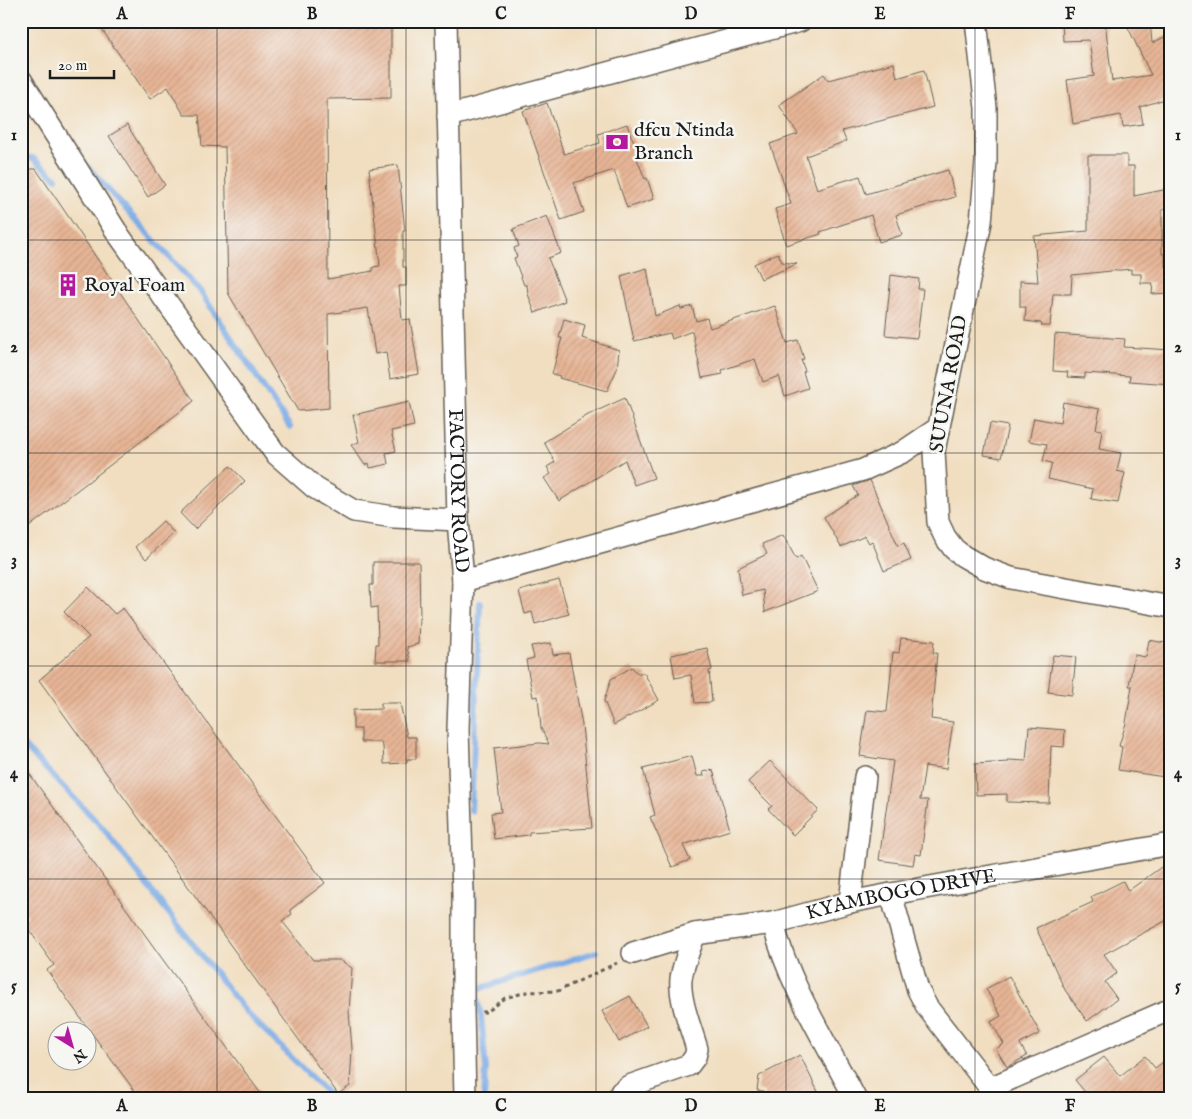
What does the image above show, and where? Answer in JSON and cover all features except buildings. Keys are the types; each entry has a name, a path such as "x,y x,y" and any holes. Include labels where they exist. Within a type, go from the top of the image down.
{"street":[{"name":"FACTORY ROAD","path":"446,21 458,520 464,581 863,470 903,452 937,429"},
{"path":"448,116 800,21"},
{"name":"SUUNA ROAD","path":"976,21 986,108 986,162 981,222 934,451 938,522 949,543 963,556 984,568 1010,578 1171,607"},
{"path":"22,84 118,234 275,453 315,488 354,511 394,517 458,520"},
{"path":"464,581 458,729 463,894 465,1098"},
{"path":"850,902 865,777"},
{"name":"KYAMBOGO DRIVE","path":"633,954 695,934 773,923 850,902 1171,844"},
{"path":"891,894 918,990 926,1007 994,1093 1171,1009"},
{"path":"773,923 780,947 795,984 855,1098"},
{"path":"620,1098 621,1092 628,1086 689,1065 695,1058 696,1049 682,996 681,980 684,964 695,934"}],"path":[{"path":"487,1012 505,998 527,992 558,991 633,954"}],"waterway":[{"path":"21,157 33,158 56,178"},
{"path":"84,163 200,291 290,427"},
{"path":"471,811 480,603"},
{"path":"21,743 101,826 245,1011 332,1098"},
{"path":"472,878 474,888 475,990 481,1016 486,1069 484,1098"},
{"path":"475,990 596,952"}],"place":[{"name":"dfcu Ntinda Branch","path":"617,142"},
{"name":"Royal Foam","path":"68,285"}]}
